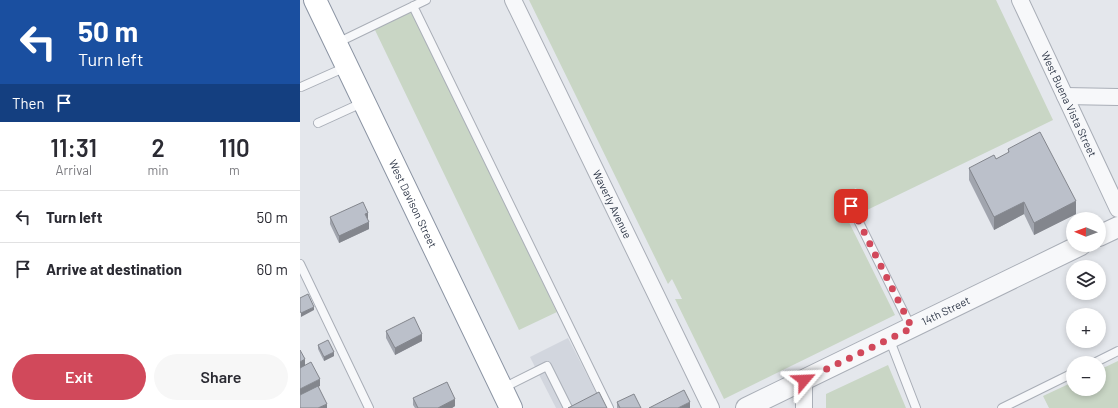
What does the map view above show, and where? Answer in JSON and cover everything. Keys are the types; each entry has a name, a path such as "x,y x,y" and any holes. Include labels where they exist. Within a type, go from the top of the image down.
{"highway":[{"name":"West Davison Street","path":"316,0 506,398"}],"street":[{"name":"Waverly Avenue","path":"513,0 710,408"},
{"name":"West Buena Vista Street","path":"1020,0 1118,209"},
{"path":"1065,96 1118,96"},
{"path":"1106,233 1118,228"},
{"name":"14th Street","path":"746,408 1067,252"},
{"path":"804,380 804,408"}],"lane":[{"path":"336,43 426,0"},
{"path":"413,6 609,408"},
{"path":"301,87 347,66"},
{"path":"318,123 364,101"},
{"path":"851,206 912,328"},
{"path":"300,264 369,408"},
{"path":"889,338 916,408"},
{"path":"1106,358 1118,352"},
{"path":"506,398 547,366 568,408"},
{"path":"1002,408 1066,376"}],"shaded area":[{"path":"568,338 604,408 556,408 530,357"}],"green space":[{"path":"529,0 996,0 1053,120 867,210 856,188 837,198 895,315 724,399 675,299 682,299 672,279 668,284"},
{"path":"411,10 557,312 519,330 374,28"},
{"path":"1118,361 1118,408 1049,408 1043,396 1066,385 1066,396 1106,396 1106,367"},
{"path":"888,365 906,408 826,408 826,394"}],"building":[{"path":"1040,132 1076,201 1034,223 1024,202 994,217 969,168 994,155 996,159 1009,152 1008,149"},
{"path":"363,202 368,213 365,214 369,222 339,236 330,217"},
{"path":"308,294 314,307 301,313 300,298"},
{"path":"414,317 422,334 395,348 386,331"},
{"path":"328,340 334,352 324,357 318,345"},
{"path":"300,350 305,359 300,362"},
{"path":"311,362 320,379 300,389 300,368"},
{"path":"447,382 455,399 438,408 418,408 413,398"},
{"path":"318,386 327,404 318,408 300,408 300,395"},
{"path":"684,390 690,402 678,408 649,408"},
{"path":"599,392 607,408 568,408"},
{"path":"634,394 641,408 620,408 617,402"}],"route":[{"path":"804,380 912,328 851,206"}]}
